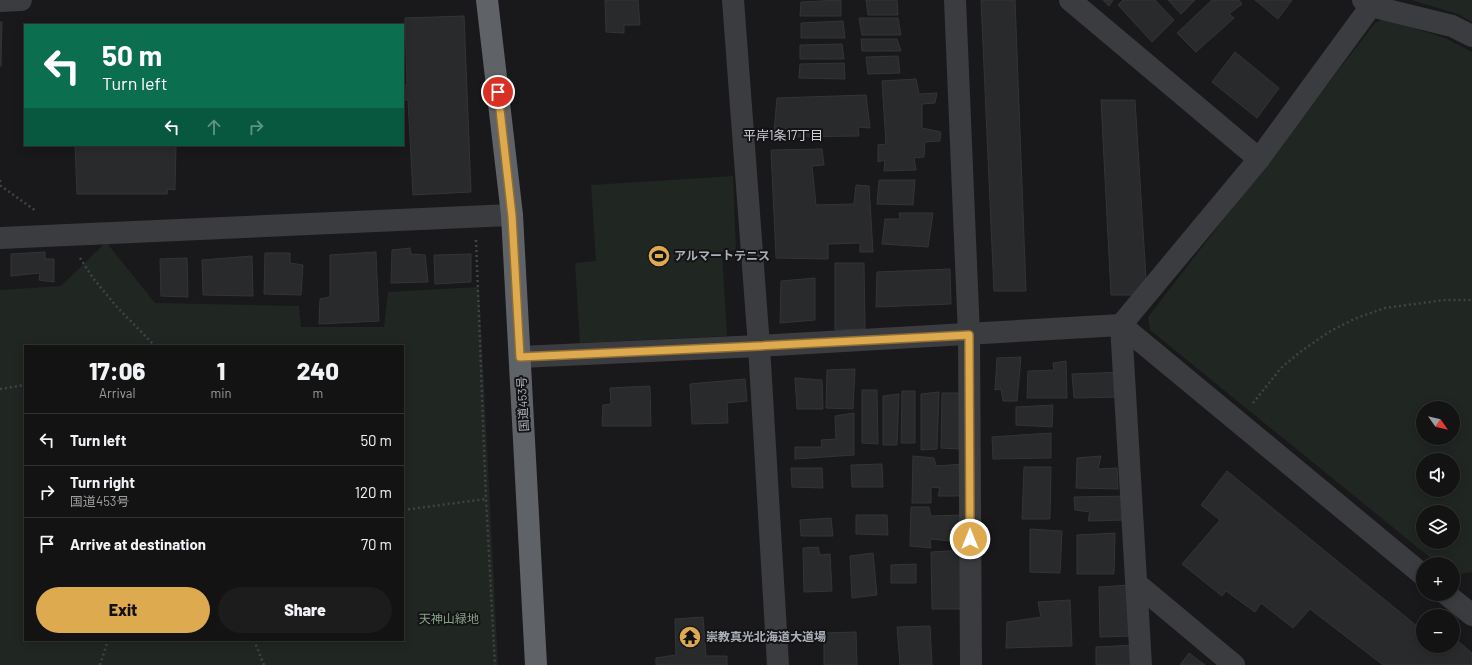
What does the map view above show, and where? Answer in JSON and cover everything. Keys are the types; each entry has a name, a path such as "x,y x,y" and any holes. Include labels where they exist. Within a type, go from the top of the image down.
{"highway":[{"name":"国道453号","path":"487,0 512,216 536,665"}],"street":[{"path":"0,1 21,0"},
{"path":"733,0 759,346 778,665"},
{"path":"955,0 969,335 970,665"},
{"path":"1070,0 1259,159"},
{"path":"1141,665 1121,325 1259,159 1367,3 1452,26 1472,36"},
{"path":"0,238 512,216"},
{"path":"520,357 969,335 1121,325 1416,569"},
{"path":"1137,584 1234,665"},
{"path":"1456,601 1471,611"}],"path":[{"path":"475,217 486,499 495,665"},
{"path":"1240,423 1260,393 1281,368 1328,332 1354,319 1385,308 1444,300 1472,300"},
{"path":"0,389 24,385"},
{"path":"404,510 486,499"},
{"path":"100,665 108,641"},
{"path":"254,641 264,665"}],"green space":[{"path":"1411,0 1472,0 1472,22 1458,14"},
{"path":"1385,19 1445,38 1472,52 1472,572 1460,574 1460,557 1429,557 1420,549 1460,549 1460,505 1416,505 1416,546 1150,330 1148,317 1375,23"},
{"name":"アルマートテニス","path":"733,176 736,250 722,252 727,336 580,343 575,263 596,261 591,185"},
{"name":"天神山緑地","path":"106,242 155,303 299,306 301,327 384,327 388,292 479,287 498,665 0,665 0,290 61,286"}],"building":[{"path":"605,0 638,0 640,25 624,25 624,33 606,32"},
{"path":"841,0 841,16 800,16 801,2"},
{"path":"866,0 897,0 898,15 868,15"},
{"path":"981,0 1015,0 1026,291 994,291"},
{"path":"1103,0 1113,0 1109,6"},
{"path":"1123,0 1155,0 1174,20 1152,42 1118,5"},
{"path":"1168,0 1195,0 1181,14"},
{"path":"1212,0 1239,0 1242,4 1229,14 1234,18 1196,52 1177,33"},
{"path":"1255,0 1292,0 1278,19"},
{"path":"464,16 471,192 413,195 408,100 404,100 404,85 407,85 405,18"},
{"path":"859,18 898,18 901,35 862,35"},
{"path":"843,21 845,38 801,38 801,23"},
{"path":"0,22 2,22 1,66 0,66"},
{"path":"861,39 897,39 901,51 862,51"},
{"path":"842,44 844,59 800,59 800,45"},
{"path":"1235,52 1279,88 1257,118 1212,82"},
{"path":"898,56 900,73 868,74 866,57"},
{"path":"844,63 845,79 799,78 800,64"},
{"path":"916,79 919,94 937,93 935,103 922,104 922,128 941,132 940,141 925,142 924,157 914,158 916,170 884,171 885,160 878,162 878,145 886,144 882,81"},
{"path":"866,95 870,128 858,127 859,136 787,137 774,132 777,98"},
{"path":"1101,100 1135,100 1147,295 1111,295"},
{"path":"75,146 176,146 175,190 168,189 167,194 77,194"},
{"path":"822,149 824,165 812,166 816,205 854,204 856,185 869,186 873,252 860,252 860,243 828,244 828,259 776,258 771,150"},
{"path":"879,180 915,180 913,205 877,204"},
{"path":"899,213 933,213 928,247 882,244 885,219 900,219"},
{"path":"410,248 411,254 425,255 428,282 391,283 392,250"},
{"path":"45,252 45,259 54,259 54,282 39,280 40,273 11,276 11,254"},
{"path":"376,252 379,321 319,324 320,299 330,297 330,255"},
{"path":"265,253 290,253 290,263 303,265 301,295 264,294"},
{"path":"471,254 471,282 435,284 434,255"},
{"path":"252,256 253,296 203,295 202,260"},
{"path":"187,258 188,297 161,296 160,259"},
{"path":"835,263 864,263 865,329 835,330"},
{"path":"950,269 951,304 876,307 877,272"},
{"path":"815,278 815,320 780,323 781,281"},
{"path":"1021,357 1017,401 1003,401 1001,389 995,390 997,358"},
{"path":"1066,361 1067,398 1027,398 1028,371 1054,370 1053,363"},
{"path":"855,369 853,409 826,408 827,370"},
{"path":"1124,372 1123,397 1074,398 1072,374"},
{"path":"795,378 822,380 823,409 797,409"},
{"path":"745,379 747,401 727,403 728,423 692,424 690,384"},
{"path":"650,386 651,426 602,426 603,405 611,404 610,388"},
{"path":"862,390 877,390 878,444 862,443"},
{"path":"902,391 915,391 915,443 901,443"},
{"path":"939,392 937,449 921,450 921,394"},
{"path":"942,393 960,393 959,449 941,448"},
{"path":"899,394 897,445 883,445 883,396"},
{"path":"1053,405 1052,427 1016,425 1016,407"},
{"path":"854,413 854,455 795,459 795,447 822,447 821,440 836,439 835,416"},
{"path":"1051,433 1051,458 993,459 992,437"},
{"path":"913,456 934,458 936,466 964,464 963,496 938,496 940,488 931,487 931,503 912,503"},
{"path":"1101,456 1098,469 1117,468 1118,489 1076,488 1077,458"},
{"path":"882,464 883,487 852,487 851,465"},
{"path":"1024,467 1051,467 1050,519 1022,519"},
{"path":"791,468 822,468 823,488 792,487"},
{"path":"1227,471 1416,625 1416,653 1460,653 1460,643 1472,653 1472,665 1383,665 1310,609 1293,628 1261,603 1255,612 1226,591 1222,596 1182,564 1220,520 1201,505"},
{"path":"1127,496 1124,520 1088,521 1090,512 1075,510 1074,497"},
{"path":"911,507 929,507 931,516 962,515 962,542 930,539 931,548 910,546"},
{"path":"856,515 887,515 888,535 856,534"},
{"path":"831,518 833,536 801,536 800,520"},
{"path":"1030,529 1062,531 1060,573 1030,572"},
{"path":"1115,533 1114,574 1077,574 1077,535"},
{"path":"818,547 820,555 830,554 832,591 804,592 803,548"},
{"path":"965,550 965,609 932,609 931,552"},
{"path":"873,553 877,595 852,598 850,556"},
{"path":"916,564 916,583 891,583 891,565"},
{"path":"1130,585 1130,636 1100,637 1099,587"},
{"path":"1070,600 1072,646 1006,648 1007,622 1041,617 1038,602"},
{"name":"崇教真光北海道大道場","path":"703,617 706,656 727,656 727,665 656,665 656,658 676,655 675,619"},
{"path":"930,626 932,665 900,665 897,627"},
{"path":"856,632 857,665 824,665 824,633"},
{"path":"1137,645 1139,665 1096,665 1096,647"},
{"path":"1189,653 1205,665 1180,665"}],"place":[{"name":"アルマートテニス","path":"659,256"},
{"name":"崇教真光北海道大道場","path":"690,637"}],"district":[{"name":"平岸1条17丁目","path":"783,135"}],"route":[{"path":"498,92 512,216 520,357 969,335 970,539"}]}
